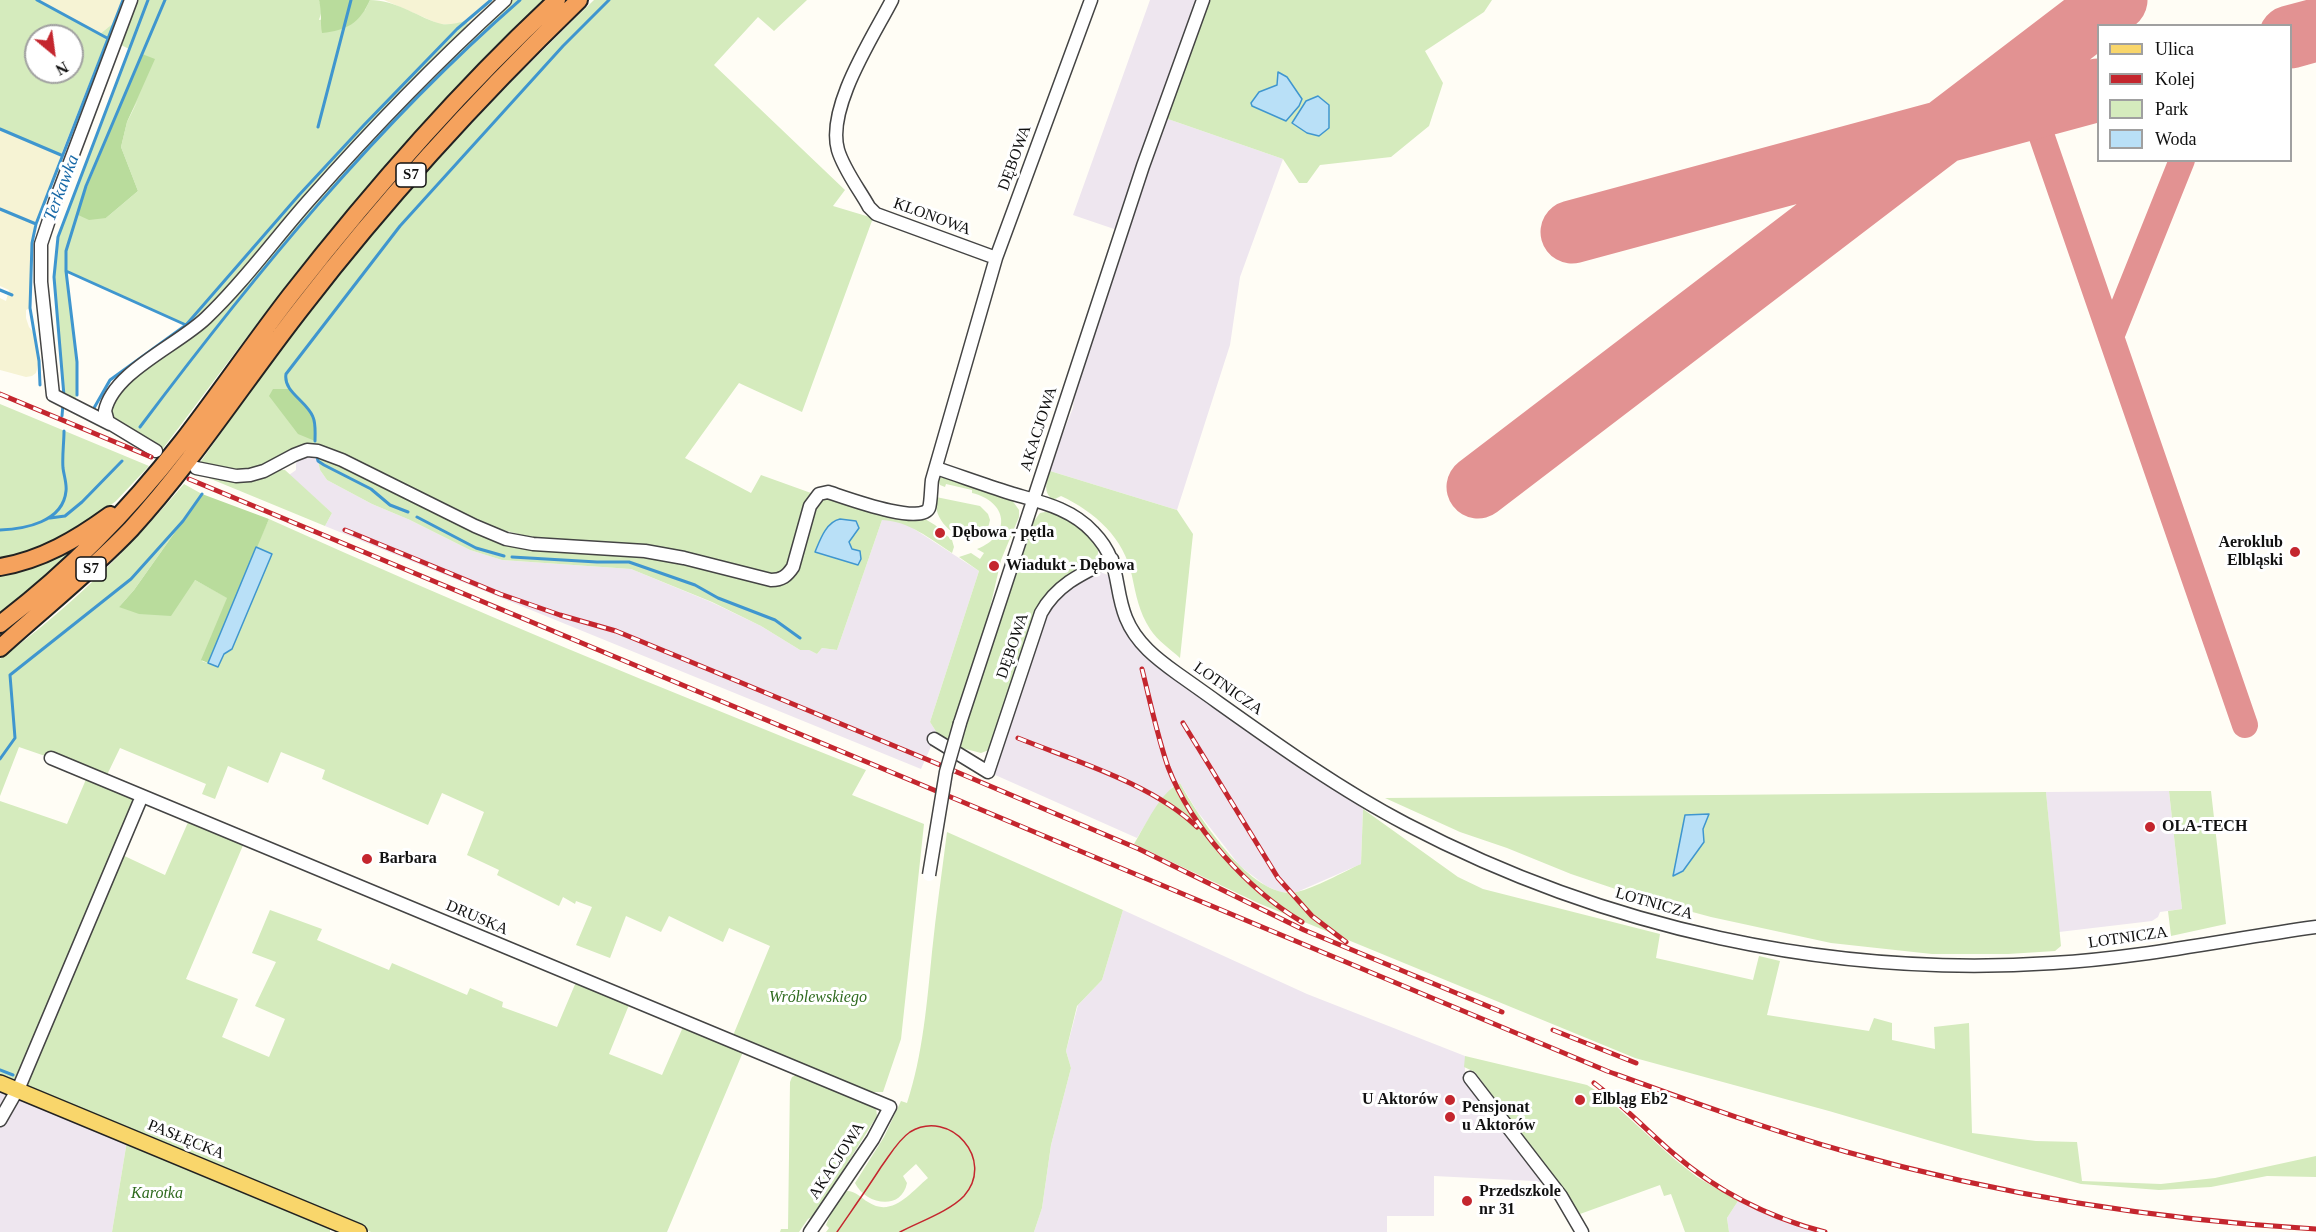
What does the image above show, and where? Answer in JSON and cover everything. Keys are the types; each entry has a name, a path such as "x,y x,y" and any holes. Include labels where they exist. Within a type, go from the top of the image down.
{"highway":[{"name":"S7","path":"0,624 67,568 138,495 182,441 289,297 376,190 484,72 556,0"},
{"name":"S7","path":"4,643 91,569 133,527 183,468 302,307 390,199 489,90 579,0"},
{"path":"0,567 22,562 57,549 97,525 138,495"}],"main road":[{"name":"PASŁĘCKA","path":"0,1083 359,1232"}],"street":[{"path":"131,0 51,212 42,239 40,256 52,395 156,451"},
{"path":"111,425 105,415 106,405 121,383 138,368 183,337 220,304 311,198 440,62 505,0"},
{"name":"KLONOWA","path":"892,0 842,97 836,140 838,151 861,193 876,214 996,258"},
{"name":"DĘBOWA","path":"196,468 236,476 250,475 264,471 307,450 318,451 342,460 506,539 533,544 645,551 684,558 771,580 780,580 788,575 793,567 810,506 819,494 828,492 898,513 920,515 929,508 930,490 996,258 1091,0"},
{"name":"AKACJOWA","path":"929,875 946,772 960,723 1143,166 1203,0"},
{"path":"936,468 1059,508 1083,523 1100,540 1112,559"},
{"name":"DĘBOWA","path":"934,739 988,772 1041,613 1048,600 1070,580 1112,559"},
{"name":"LOTNICZA","path":"1112,559 1126,619 1143,646 1173,671 1318,770 1408,825 1500,868 1579,899 1647,921 1732,942 1829,958 1960,966 2119,958 2316,927"},
{"name":"DRUSKA","path":"51,758 890,1107"},
{"path":"0,1120 17,1090 142,796"},
{"path":"1470,1078 1561,1196 1582,1232"},
{"name":"AKACJOWA","path":"810,1232 873,1139 890,1107"}],"shaded area":[{"path":"37,0 124,0 116,21 100,34"},
{"path":"384,0 505,0 472,31 466,22 439,24"},
{"path":"1150,0 1199,0 1117,230 1073,215"},
{"path":"1165,118 1283,159 1240,277 1230,345 1177,510 1050,471 1055,452 1073,408 1075,386"},
{"path":"0,129 61,155 36,224 32,243 30,308 26,310 26,318 33,332 39,361 36,373 26,377 0,370 0,298 6,301 9,290 0,286"},
{"path":"310,456 317,457 320,470 327,480 470,550 502,560 631,569 711,602 761,626 800,650 809,650 817,654 822,648 837,650 882,520 895,520 908,525 979,571 930,722 937,733 921,769 325,526 332,513 289,475 296,470 296,460"},
{"path":"1100,572 1111,579 1123,626 1145,656 1363,809 1361,864 1297,892 1280,892 1266,886 1240,866 1197,811 1180,783 1172,787 1137,838 993,774 1046,615 1065,590"},
{"path":"2169,791 2182,909 2160,912 2158,917 2152,921 2059,932 2046,792"},
{"path":"1123,910 1307,994 1465,1056 1465,1080 1548,1184 1534,1181 1434,1176 1434,1216 1387,1216 1387,1232 1034,1232 1042,1208 1051,1145 1071,1068 1066,1051 1078,1005 1102,980"},
{"path":"0,1091 127,1141 112,1232 0,1232"},
{"path":"1738,1201 1753,1209 1821,1232 1729,1232 1727,1218"}],"green space":[{"path":"0,0 37,0 81,24 24,24 24,84 84,84 84,25 100,34 116,21 123,0 319,0 322,10 319,20 365,10 370,0 388,2 441,24 466,21 472,31 505,0 543,0 436,109 361,195 247,336 161,451 111,425 109,399 194,328 66,271 77,357 78,375 75,401 64,396 54,277 58,237 129,49 107,38 61,155 0,129","holes":["138,100 127,122 121,147 138,191 106,218 76,214"]},
{"path":"319,0 370,0 357,20 345,28 322,33"},
{"path":"594,0 807,0 774,31 758,17 714,65 845,190 833,206 873,218 802,412 739,383 685,458 751,493 761,475 811,493 788,568 776,575 641,544 530,537 484,525 311,445 296,448 256,469 232,470 199,464 250,392 369,238 495,99"},
{"path":"1208,0 1492,0 1484,12 1425,51 1443,83 1429,126 1391,157 1320,165 1307,183 1299,183 1283,159 1165,118"},
{"path":"142,54 155,59 127,122 121,147 138,191 106,218 89,220 76,214"},
{"path":"273,389 290,389 306,407 314,423 315,441 298,434 269,396"},
{"path":"0,404 149,466 116,501 73,534 0,562"},
{"path":"317,457 332,461 486,536 646,554 775,586 786,584 794,576 816,505 826,497 904,517 925,519 952,540 954,547 952,553 910,527 882,520 837,650 822,648 817,654 809,650 800,650 761,626 712,602 631,569 502,560 470,550 327,480 320,470"},
{"path":"279,470 285,470 332,513 325,526 194,472 261,478"},
{"path":"1050,471 1177,510 1193,534 1180,658 1156,637 1146,623 1138,603 1128,562 1115,538 1096,518 1073,502 1061,496 1053,500 1050,497 1046,486"},
{"path":"943,477 1012,500 1019,510 1019,517 1001,560 984,634 949,742 937,733 930,722 979,571 959,557 971,553 980,559 984,553 977,549 989,543 996,535 1001,519 993,503 972,493 972,490 946,484 945,487 940,485 938,479"},
{"name":"Wróblewskiego","path":"184,484 202,494 134,590 119,607 195,580 228,598 202,661 218,667 271,553 256,547 269,519 566,648 866,770 852,795 924,824 901,1039 883,1092 869,1092 732,1038 770,946 729,928 723,942 669,916 661,932 626,916 610,958 576,945 592,907 576,901 575,904 563,897 559,906 497,875 499,870 467,855 484,812 442,793 428,825 322,779 325,770 281,752 268,783 228,766 215,799 202,794 206,784 120,748 106,777 19,747 0,796 0,659 75,598 141,533"},
{"path":"202,494 269,519 208,663 201,660 227,598 195,580 171,616 139,614 119,607 134,590"},
{"path":"936,497 980,506 988,514 990,520 986,531 979,536 969,538 959,536 950,530 942,521 937,510"},
{"path":"1050,511 1092,538 1097,546 1098,554 1090,565 1051,590 989,750 981,753 958,747 1034,521 1040,513"},
{"path":"71,550 50,573 0,613 0,573"},
{"path":"87,777 141,799 118,853 165,875 189,820 244,843 186,979 238,999 222,1037 269,1057 285,1019 255,1006 276,962 252,953 270,910 322,929 317,940 389,970 392,963 467,995 470,988 503,1002 502,1007 557,1027 576,982 629,1005 609,1054 662,1075 683,1027 743,1052 667,1232 371,1232 0,1077 0,801 67,824"},
{"path":"1180,783 1213,835 1229,854 1245,871 1263,884 1280,892 1304,890 1361,864 1363,809 1458,877 1483,889 1660,934 1656,958 1753,980 1759,956 1780,961 1767,1015 1869,1031 1874,1018 1892,1023 1892,1040 1935,1049 1934,1027 1969,1023 1972,1133 2036,1141 2077,1142 2082,1181 2161,1184 2215,1178 2316,1156 2316,1177 2267,1176 2211,1187 2159,1190 2081,1184 1635,1058 1258,903 1134,844 1166,793"},
{"path":"2169,791 2211,791 2226,924 2171,936 2168,911 2182,909"},
{"path":"2046,792 2061,946 2055,951 2008,954 1932,954 1831,943 1711,917 1648,900 1571,874 1460,832 1385,798"},
{"path":"947,832 1123,910 1102,980 1077,1006 1066,1051 1071,1068 1051,1145 1042,1208 1034,1232 826,1232 829,1228 826,1225 835,1204 847,1191 856,1193 877,1206 885,1207 900,1202 928,1178 916,1164 903,1176 907,1183 898,1198 882,1202 866,1196 855,1183 884,1137 901,1101 907,1103 917,1066 924,1028"},
{"path":"1465,1056 1587,1085 1606,1097 1697,1177 1738,1201 1727,1218 1729,1232 1685,1232 1671,1194 1664,1196 1660,1185 1580,1214 1475,1072 1464,1067"},
{"path":"798,1074 871,1104 876,1108 877,1116 815,1215 808,1219 799,1232 780,1232 781,1229 788,1229 790,1082 792,1077"},
{"name":"Karotka","path":"127,1141 330,1227 330,1232 112,1232"}],"water":[{"path":"1278,72 1287,77 1302,99 1286,121 1252,106 1251,103 1259,92 1277,85"},
{"path":"1318,96 1329,105 1329,128 1319,136 1307,133 1292,123 1306,101"},
{"path":"840,519 856,521 859,528 849,542 852,549 860,551 861,559 858,565 815,552 827,528"},
{"path":"256,547 272,554 232,649 224,654 218,667 208,663"},
{"path":"1709,814 1703,829 1704,842 1683,871 1673,876 1685,815"}],"waterway":[{"path":"37,0 107,38"},
{"path":"40,385 39,361 30,308 32,243 36,224 123,0"},
{"name":"Terkawka","path":"64,396 54,277 58,237 148,0"},
{"path":"77,395 77,362 66,271 66,251 86,186 165,0"},
{"path":"318,127 351,0"},
{"path":"94,408 110,380 186,325 299,195 364,125 457,29 491,0"},
{"path":"140,427 228,313 319,203 416,98 520,0"},
{"path":"315,441 313,417 288,386 286,374 400,226 563,46 609,0"},
{"path":"0,129 61,155"},
{"path":"0,209 36,224"},
{"path":"66,271 186,325"},
{"path":"0,290 12,295"},
{"name":"Terkawka","path":"62,416 63,404"},
{"name":"Terkawka","path":"0,530 20,528 41,522 58,510 66,491 63,463 64,431"},
{"path":"317,457 318,461 324,465 371,489 390,505 408,512"},
{"path":"50,518 65,516 122,461"},
{"path":"0,759 15,738 10,675 131,579 183,521 202,494"},
{"path":"417,517 476,548 504,556"},
{"path":"512,557 629,562 695,585 718,598 775,620 800,638"},
{"path":"0,1070 13,1075"}],"taxiway":[{"path":"2032,108 2245,725"},
{"path":"2111,337 2181,162"}],"runway":[{"path":"1478,487 2116,0"},
{"path":"2292,36 2316,30"},
{"path":"1572,232 2097,90"}],"tram line":[{"path":"837,1232 898,1143 906,1135 925,1126 940,1127 953,1132 964,1141 972,1154 975,1167 973,1182 964,1196 951,1207 900,1232"}],"railway":[{"path":"0,394 151,457"},
{"path":"189,479 1607,1071 1697,1103 1847,1152 2021,1193 2139,1212 2316,1229"},
{"path":"345,530 500,594 616,631 926,759 1139,849 1304,930 1502,1012"},
{"path":"1142,669 1168,767 1191,812 1206,834 1241,874 1281,908 1302,922"},
{"path":"1183,723 1278,878 1312,916 1346,942"},
{"path":"1018,738 1136,786 1179,812 1197,827"},
{"path":"1553,1030 1636,1063"},
{"path":"1594,1083 1674,1154 1708,1180 1764,1211 1825,1232"}],"place":[{"name":"Dębowa - pętla","path":"940,533"},
{"name":"Aeroklub Elbląski","path":"2295,552"},
{"name":"Wiadukt - Dębowa","path":"994,566"},
{"name":"OLA-TECH","path":"2150,827"},
{"name":"Barbara","path":"367,859"},
{"name":"U Aktorów","path":"1450,1100"},
{"name":"Elbląg Eb2","path":"1580,1100"},
{"name":"Pensjonat u Aktorów","path":"1450,1117"},
{"name":"Przedszkole nr 31","path":"1467,1201"}]}
